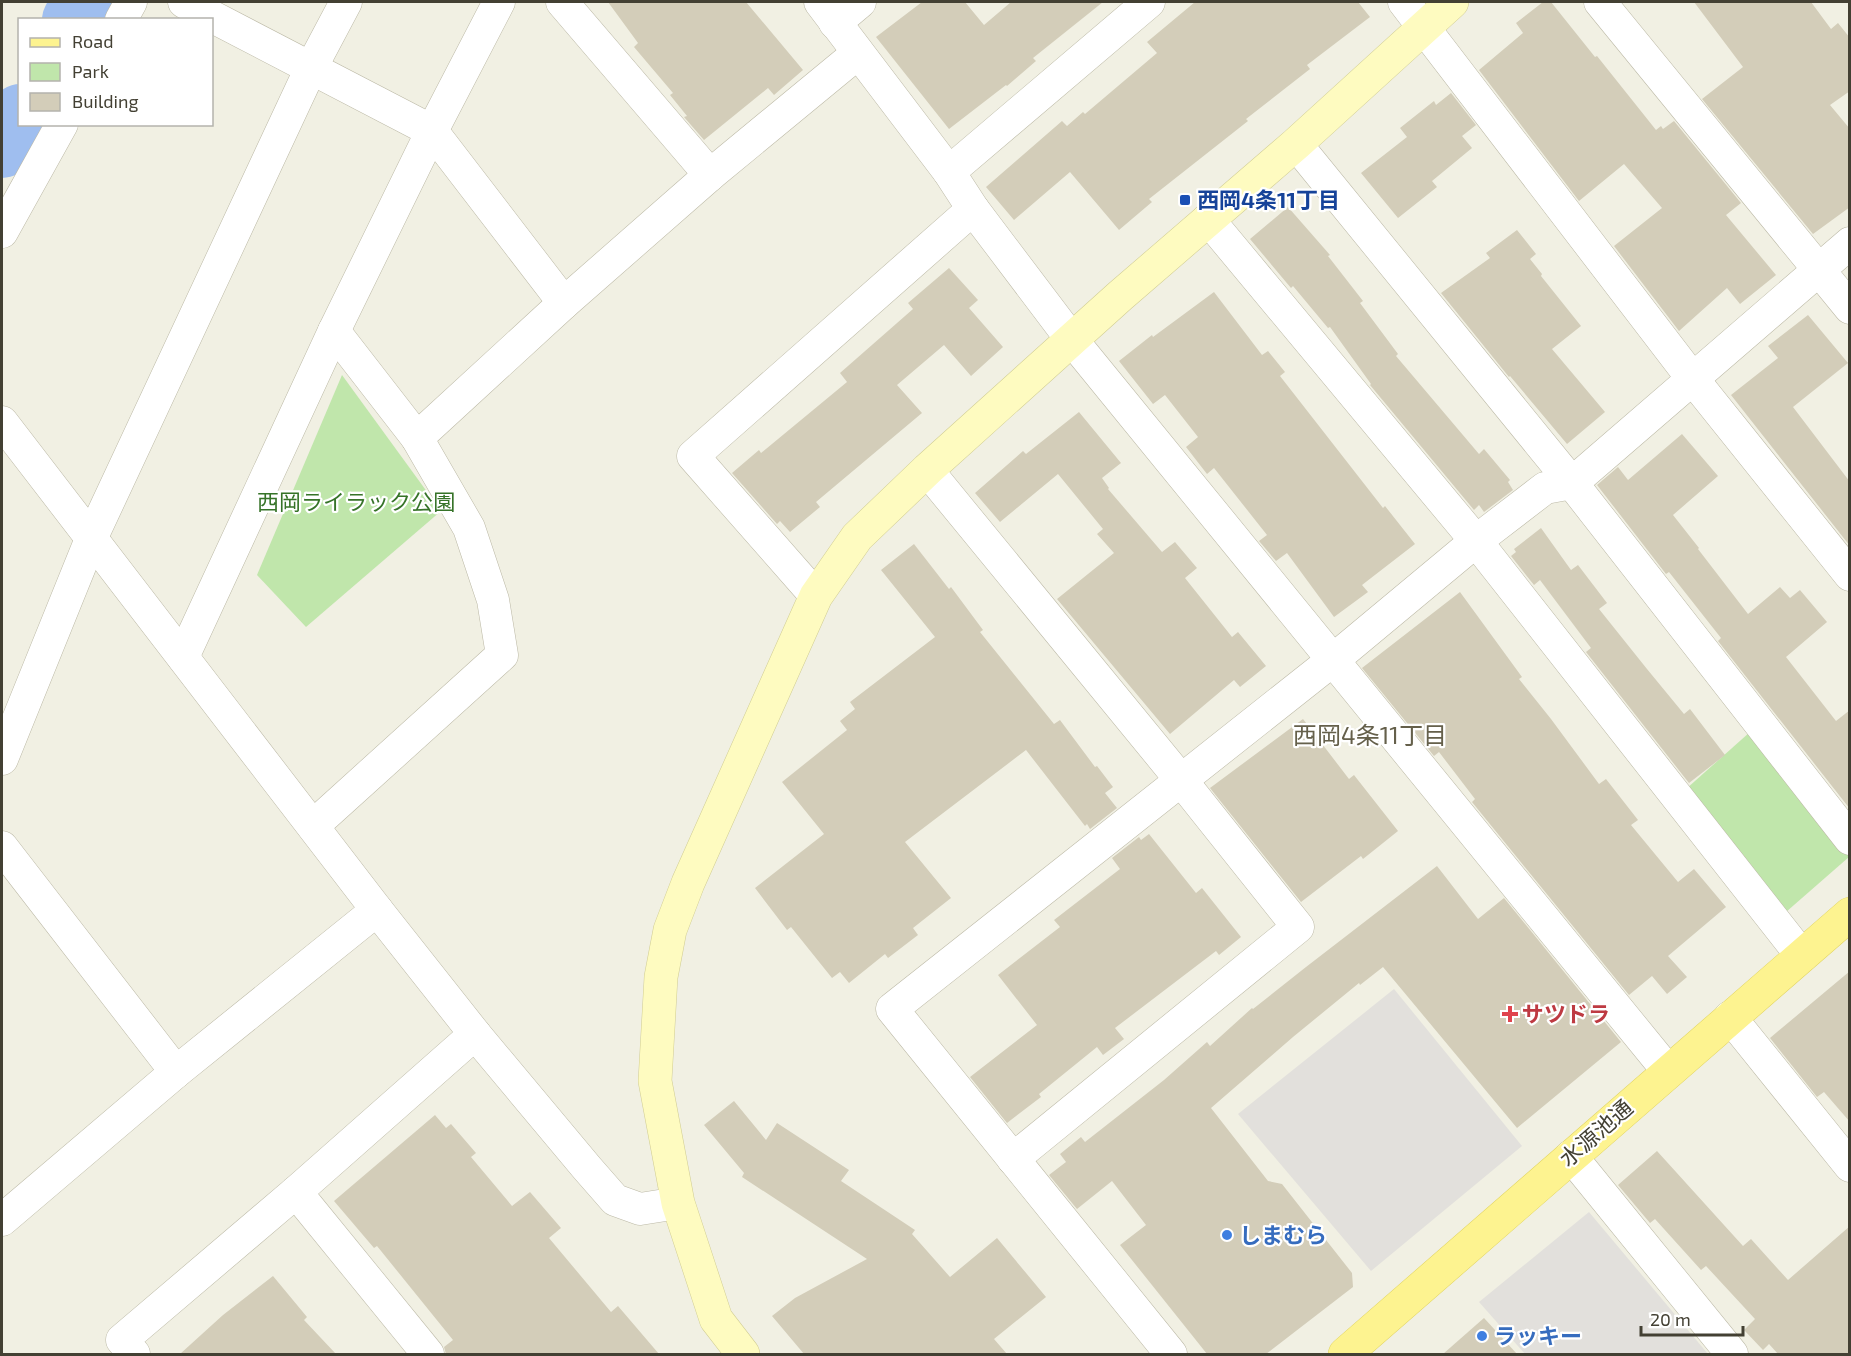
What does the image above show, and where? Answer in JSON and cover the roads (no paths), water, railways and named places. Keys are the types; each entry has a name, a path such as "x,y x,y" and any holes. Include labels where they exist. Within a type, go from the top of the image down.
{"main road":[{"name":"水源池通","path":"1345,1354 1850,914"}],"street":[{"path":"122,18 131,2"},
{"path":"184,2 432,131 564,303"},
{"path":"2,759 91,539 311,68 346,2"},
{"path":"183,657 334,331 432,131 499,2"},
{"path":"561,2 710,175"},
{"path":"860,2 827,12 949,172 973,209 1072,340 1668,1071"},
{"path":"949,172 1149,2"},
{"path":"743,1354 716,1319 678,1203 655,1081 661,977 670,930 688,883 816,596 857,537 927,470 1072,340 1296,144 1414,14 1452,2"},
{"path":"1600,2 1850,308"},
{"path":"1414,14 1692,378 1850,575"},
{"path":"417,438 564,303 710,175 858,52"},
{"path":"2,232 61,126"},
{"path":"1296,144 1572,483 1850,839"},
{"path":"816,596 693,456 973,209"},
{"path":"1208,219 1476,541 1802,956"},
{"path":"1171,1354 892,1009 1333,660 1476,541 1545,488 1572,483 1850,243"},
{"path":"313,826 502,655 493,600 469,528 417,438 334,331"},
{"path":"2,423 377,910 475,1034 615,1200 640,1209 678,1203"},
{"path":"927,470 1181,780 1298,927 1013,1159"},
{"path":"2,847 176,1072"},
{"path":"2,1220 176,1072 377,910"},
{"path":"1730,1017 1850,1166"},
{"path":"120,1350 475,1034"},
{"path":"1570,1156 1732,1354"},
{"path":"296,1192 428,1354"}],"waterway":[{"path":"74,18 83,2"},
{"path":"2,147 18,119"}],"place":[{"name":"西岡4条11丁目","path":"1185,200"},
{"name":"サツドラ","path":"1510,1014"},
{"name":"しまむら","path":"1227,1235"},
{"name":"ラッキー","path":"1482,1336"}],"district":[{"name":"西岡4条11丁目","path":"1370,736"}],"park label":[{"name":"西岡ライラック公園","path":"356,502"}]}
